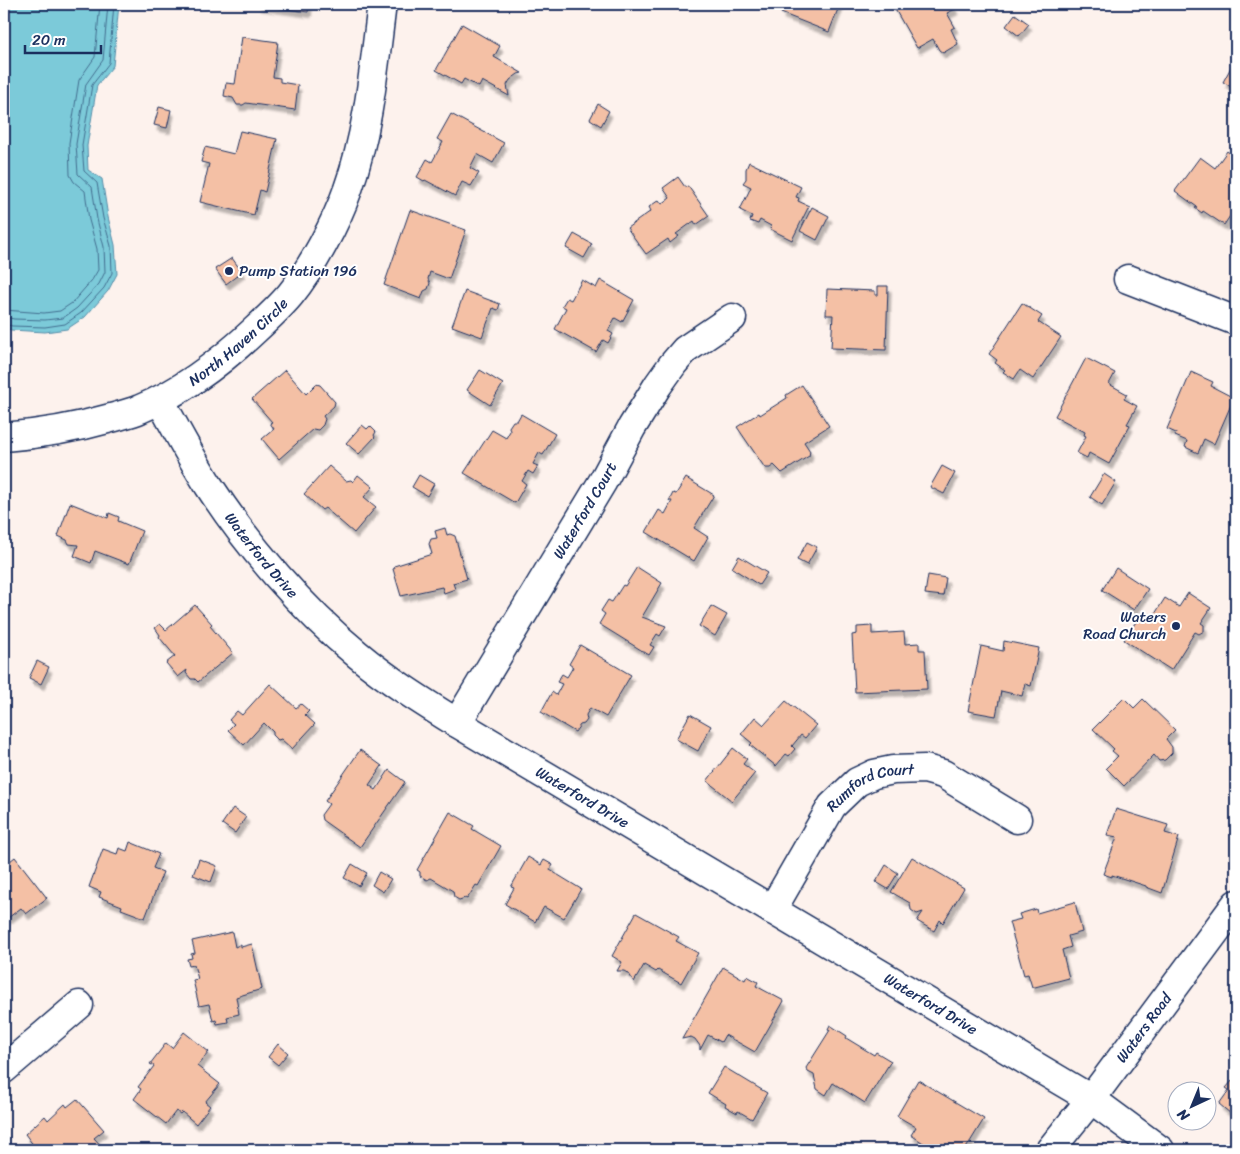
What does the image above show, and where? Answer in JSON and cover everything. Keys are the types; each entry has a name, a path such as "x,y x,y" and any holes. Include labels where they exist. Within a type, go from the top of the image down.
{"street":[{"name":"North Haven Circle","path":"4,437 76,428 139,410 160,400 202,375 237,347 290,295 306,272 328,232 347,191 358,157 369,102 382,4"},
{"path":"1128,279 1236,321"},
{"name":"Waterford Court","path":"457,723 603,481 632,427 658,385 685,350 732,318"},
{"name":"Waterford Drive","path":"160,400 210,487 254,548 306,606 356,654 411,695 457,723 1090,1099 1160,1150"},
{"name":"Rumford Court","path":"772,910 832,806 857,782 874,774 913,768 926,769 943,774 1017,819"},
{"name":"Waters Road","path":"1050,1150 1236,904"},
{"path":"4,1069 79,1005"}],"water":[{"path":"4,4 119,4 113,66 97,85 87,146 88,170 102,179 115,245 117,274 108,291 85,317 67,329 45,332 4,328"}],"building":[{"path":"258,4 309,4 308,12"},
{"path":"781,4 840,4 829,32 781,13 782,9 779,8"},
{"path":"892,4 952,4 955,9 947,13 955,27 951,29 958,44 943,53 939,50 933,39 917,48"},
{"path":"1015,14 1029,24 1019,36 1006,26"},
{"path":"462,24 500,46 494,57 522,73 510,80 507,85 509,96 482,81 479,87 464,79 461,84 436,70"},
{"path":"242,37 278,42 273,77 280,78 280,82 298,85 295,110 246,103 237,105 233,98 224,96 226,83 235,84"},
{"path":"1236,58 1236,90 1223,82"},
{"path":"598,104 609,111 601,126 590,119"},
{"path":"159,107 171,110 167,128 154,125"},
{"path":"451,114 504,143 493,163 477,154 470,168 479,173 471,186 462,182 455,196 417,177 427,159 432,162 443,142 437,139"},
{"path":"240,131 277,139 265,192 260,190 254,215 200,202 209,164 201,162 205,147 234,154"},
{"path":"1227,151 1236,158 1236,207 1224,225 1203,211 1202,213 1175,191 1200,157 1215,168"},
{"path":"749,162 801,187 796,197 799,198 798,201 809,206 792,240 770,229 771,226 760,220 758,224 750,221 752,216 740,210 751,187 743,183 746,179 746,169"},
{"path":"678,177 685,187 688,186 709,216 696,225 694,221 676,234 679,236 670,243 668,239 646,254 627,228 651,211 649,207 659,200 662,204 670,198 663,188"},
{"path":"812,207 829,216 817,240 800,231"},
{"path":"410,210 466,230 449,279 430,272 428,289 424,291 421,299 384,285"},
{"path":"574,234 592,244 584,258 566,248"},
{"name":"Pump Station 196","path":"232,258 242,272 226,284 215,269"},
{"path":"582,280 596,288 600,280 634,300 622,322 615,318 608,331 613,334 608,343 603,340 596,352 555,329 566,308 562,306 567,298 571,300"},
{"path":"878,286 888,286 886,350 831,348 833,315 826,315 827,289 875,291 875,295 878,295"},
{"path":"465,291 500,304 498,310 493,308 482,337 452,326"},
{"path":"1022,303 1042,316 1038,322 1061,337 1033,379 1020,370 1014,379 1003,372 1005,370 995,363 997,360 989,354"},
{"path":"1086,358 1115,373 1109,384 1127,394 1124,399 1137,406 1127,424 1130,425 1109,464 1089,453 1087,458 1077,453 1086,436 1084,435 1085,432 1055,416"},
{"path":"285,370 306,394 316,384 320,385 335,402 334,406 323,416 325,419 323,425 318,430 313,429 279,459 262,439 274,429 270,423 272,422 252,399"},
{"path":"480,370 503,384 490,405 467,390"},
{"path":"1191,372 1213,382 1211,386 1234,398 1214,444 1204,439 1198,453 1185,447 1187,441 1175,436 1176,433 1167,429"},
{"path":"802,385 829,426 804,442 810,451 809,456 782,473 774,465 770,468 765,468 737,427 787,398 786,395"},
{"path":"521,414 555,434 543,455 539,453 533,464 538,466 533,474 528,471 522,481 526,484 515,503 464,473 492,430 506,438 510,431 509,427 513,421 517,421"},
{"path":"362,425 367,429 370,426 376,432 375,437 359,454 346,443"},
{"path":"329,466 346,481 351,480 353,482 358,475 373,487 364,497 376,507 354,533 325,508 322,510 304,494"},
{"path":"942,466 955,473 944,494 930,487"},
{"path":"1104,474 1116,482 1102,505 1090,497"},
{"path":"419,475 434,484 427,496 412,487"},
{"path":"686,478 714,495 694,528 708,537 694,561 646,532 659,510 665,514 672,501 669,501 673,493 676,494"},
{"path":"70,503 108,518 109,513 119,517 118,521 142,531 129,564 95,551 91,563 74,556 78,545 69,544 67,540 58,536"},
{"path":"445,528 447,535 455,536 467,579 453,583 455,589 444,593 442,587 401,596 393,569 395,568 394,566 432,554 429,544 431,539 437,538 435,531"},
{"path":"807,542 817,547 807,565 797,560"},
{"path":"739,556 767,573 759,585 732,568"},
{"path":"637,567 662,583 642,617 666,626 660,636 657,634 650,645 654,647 649,655 599,624 605,614 601,611 608,600 612,602"},
{"path":"1116,568 1148,589 1134,610 1102,590"},
{"path":"928,575 946,578 943,596 925,594"},
{"path":"1188,593 1211,608 1201,623 1204,625 1204,631 1199,634 1195,632 1171,670 1124,640 1143,611 1153,617 1165,598 1179,607"},
{"path":"195,605 212,624 210,626 233,653 198,682 195,679 191,679 186,673 187,670 178,677 166,663 175,656 159,637 160,635 155,628 160,624 166,630"},
{"path":"711,606 727,615 715,636 699,626"},
{"path":"872,626 872,634 904,632 905,644 919,643 919,650 925,650 927,689 855,692 852,635 857,634 857,627"},
{"path":"1004,641 1039,648 1031,686 1025,684 1022,696 1001,691 996,716 968,711 981,646 1003,651"},
{"path":"580,645 631,675 606,717 590,708 586,715 587,720 575,732 541,712 552,692 556,695 562,684 557,682 562,674 567,677 573,667 569,664"},
{"path":"37,661 49,667 41,684 29,678"},
{"path":"270,684 296,708 301,704 309,711 305,715 315,724 292,749 281,739 278,740 264,723 244,745 228,730 234,724 229,720 237,711 242,715"},
{"path":"1124,698 1134,708 1143,699 1175,730 1166,739 1172,747 1172,753 1165,760 1159,761 1154,755 1124,786 1106,768 1118,756 1112,751 1114,749 1093,729"},
{"path":"786,701 816,725 805,738 801,735 792,746 795,749 789,756 786,754 776,766 750,745 752,743 741,734 755,717 764,725"},
{"path":"690,714 711,726 698,751 676,739"},
{"path":"733,748 747,759 743,764 755,773 732,801 707,781"},
{"path":"360,750 382,766 369,785 376,790 389,770 405,782 360,847 322,820 321,815 329,804 325,801"},
{"path":"233,808 246,817 235,833 222,824"},
{"path":"1116,809 1168,825 1165,833 1179,837 1162,893 1112,875 1112,877 1103,874 1117,837 1107,835"},
{"path":"450,812 474,826 472,829 501,846 478,886 476,885 467,899 459,900 454,897 453,891 431,878 427,880 420,876 420,872 417,870"},
{"path":"130,842 159,854 153,868 163,872 145,918 121,909 122,906 99,897 101,892 89,887 103,849 117,854 119,848 127,851"},
{"path":"4,852 10,861 15,857 47,898 26,914 21,908 4,921"},
{"path":"528,857 541,865 544,860 553,865 550,870 581,889 564,918 544,907 535,922 505,904 514,888 511,887"},
{"path":"912,857 964,888 943,923 940,920 934,931 917,921 923,912 917,914 911,910 910,903 891,892"},
{"path":"199,859 217,866 211,882 193,875"},
{"path":"352,864 367,873 359,886 344,878"},
{"path":"886,865 898,873 888,889 876,882"},
{"path":"379,872 391,879 383,892 372,885"},
{"path":"1075,902 1082,932 1068,936 1071,947 1062,950 1069,978 1032,987 1028,974 1024,975 1009,922 1021,919 1019,914 1036,909 1037,913"},
{"path":"636,913 679,937 676,941 698,953 681,983 658,970 656,972 644,965 634,982 629,974 624,971 617,971 622,962 612,956"},
{"path":"232,932 235,947 241,944 241,947 252,944 262,989 236,997 239,1014 227,1017 228,1022 217,1024 216,1020 213,1021 209,1004 199,1006 193,980 198,979 194,965 189,966 187,959 192,958 191,954 195,953 192,941"},
{"path":"723,967 745,980 747,976 758,982 756,986 784,1001 755,1052 725,1035 721,1042 708,1035 700,1050 700,1046 695,1039 691,1037 682,1039"},
{"path":"830,1025 847,1036 846,1038 874,1055 876,1052 891,1061 865,1103 833,1083 826,1095 817,1089 814,1075 808,1072 806,1068 830,1030 828,1029"},
{"path":"184,1032 209,1052 197,1066 220,1084 205,1102 210,1106 196,1124 182,1112 180,1114 176,1111 166,1124 134,1099 141,1089 138,1087 154,1066 150,1064 166,1043 172,1048"},
{"path":"278,1044 288,1053 278,1065 268,1057"},
{"path":"724,1067 767,1093 752,1119 725,1106 726,1104 708,1093"},
{"path":"918,1080 984,1119 965,1150 934,1150 911,1135 916,1127 897,1116"},
{"path":"1232,1081 1235,1083 1236,1081 1236,1118 1219,1104 1229,1090 1226,1088"},
{"path":"77,1099 104,1130 94,1138 105,1150 37,1150 25,1134 45,1116 48,1120 65,1104 67,1107"}],"place":[{"name":"Pump Station 196","path":"229,271"},
{"name":"Waters Road Church","path":"1176,626"}]}
